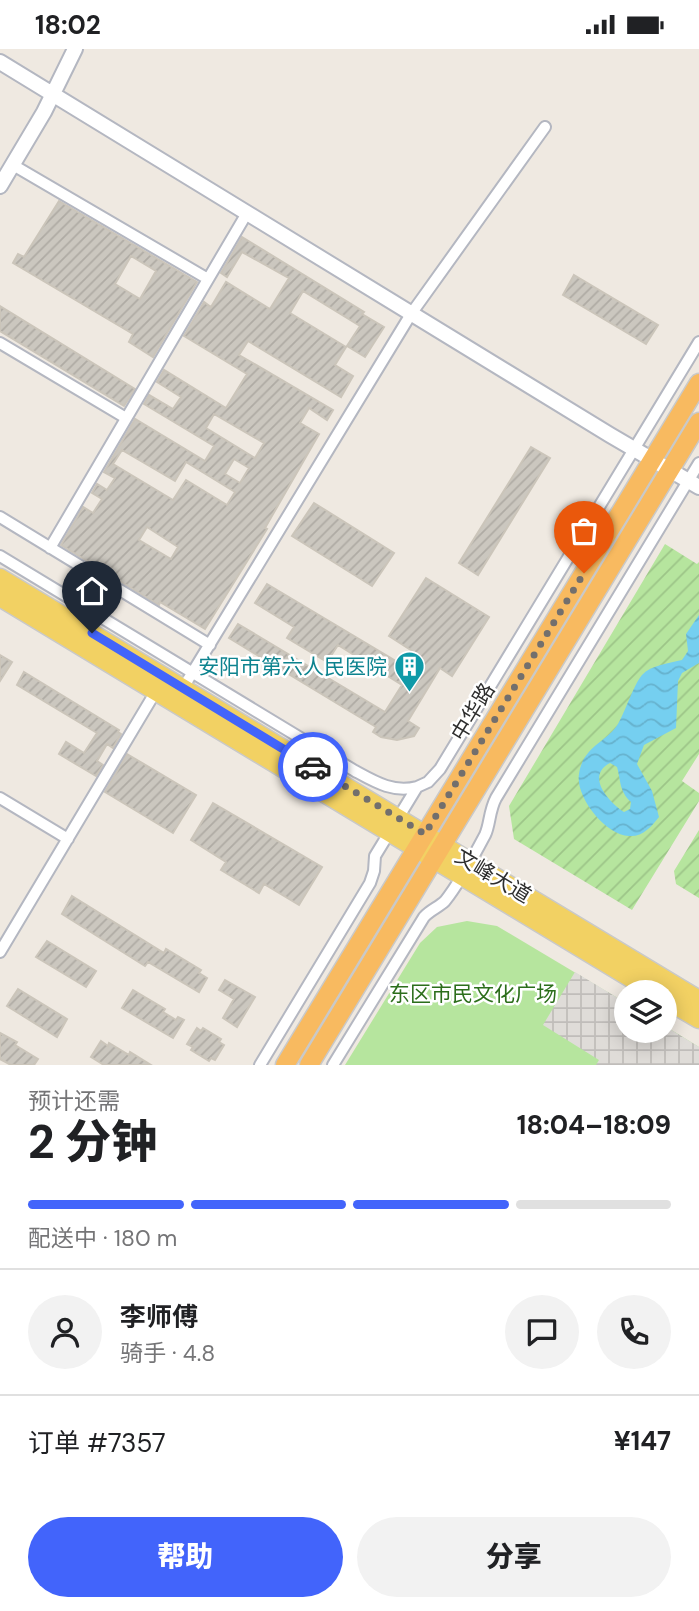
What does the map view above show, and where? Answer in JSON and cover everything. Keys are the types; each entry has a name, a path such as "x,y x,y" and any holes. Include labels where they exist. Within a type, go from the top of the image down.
{"highway":[{"name":"中华路","path":"285,1065 699,383"},
{"name":"中华路","path":"309,1065 699,422"}],"main road":[{"name":"文峰大道","path":"0,578 183,688 394,825"},
{"name":"文峰大道","path":"0,597 156,691 699,1000"},
{"name":"文峰大道","path":"465,868 636,980"},
{"path":"677,1006 699,1019"}],"street":[{"path":"0,186 75,49"},
{"path":"0,62 694,484"},
{"path":"183,688 411,314 545,127"},
{"path":"13,165 208,279"},
{"path":"50,548 247,213"},
{"path":"0,342 126,418"},
{"path":"0,555 377,783 394,789 416,787 428,782 440,769 699,342"},
{"path":"333,1065 424,917 430,909 444,903 487,831 488,817 496,798 694,484 699,463"},
{"path":"0,517 210,645"},
{"path":"0,951 156,691"},
{"path":"260,1065 370,883 375,856 416,787"},
{"path":"0,798 68,839"}],"green space":[{"path":"665,544 697,564 699,562 699,754 682,781 699,793 699,801 632,910 514,839 509,806"},
{"path":"699,830 699,898 676,884 674,871"},
{"name":"东区市民文化广场","path":"467,921 497,926 614,996 614,1043 677,1043 677,1033 699,1047 699,1065 345,1065 420,943 437,927"}],"shaded area":[{"path":"575,972 614,996 614,1043 677,1043 677,1033 699,1047 699,1065 596,1065 599,1060 543,1025"}],"water":[{"path":"699,615 699,663 682,673 678,681 676,728 644,745 637,764 652,791 659,817 643,833 629,836 620,834 602,822 587,803 579,783 581,765 590,751 618,724 642,675 655,667 682,660 688,651 686,634","holes":["610,763 617,767 622,790 631,802 630,809 624,812 606,796 599,782 603,768"]}],"building":[{"path":"59,201 197,282 153,357 129,342 133,334 13,263 18,254 24,257","holes":["131,256 156,271 140,299 115,284"]},
{"path":"242,237 384,327 365,357 347,346 360,326 303,291 290,313 346,347 335,365 353,376 341,397 248,341 239,355 333,410 327,420 309,408 300,423 319,434 265,528 267,529 205,629 160,602 159,605 61,545 83,507 93,513 102,499 92,493 97,484 107,490 115,478 104,472 135,419 205,461 214,446 144,404 149,395 173,409 181,397 157,382 164,370 226,408 247,374 184,336 204,302 211,307 226,282 270,309 289,278 242,252 227,277 221,273","holes":["214,414 264,443 255,458 206,428","122,450 175,481 186,462 235,492 227,505 186,480 173,500 113,464","234,459 249,468 240,483 225,474","147,527 178,547 171,559 139,540"]},
{"path":"574,275 658,325 646,344 563,295"},
{"path":"0,306 135,389 124,406 0,331"},
{"path":"531,447 550,458 478,575 459,563"},
{"path":"314,503 394,553 372,586 292,536"},
{"path":"426,578 489,617 452,676 440,668 408,721 419,728 414,736 397,740 381,737 373,732 376,727 229,638 238,624 385,712 402,685 338,645 327,662 287,638 294,627 255,603 267,584 411,670 420,656 389,636"},
{"path":"0,655 12,662 0,681"},
{"path":"24,672 119,730 121,734 113,748 107,744 97,761 103,765 96,776 59,754 66,742 84,753 97,733 17,685"},
{"path":"127,754 196,795 173,833 105,792"},
{"path":"213,803 322,867 299,905 264,884 259,893 221,870 226,862 191,840"},
{"path":"72,896 164,953 166,949 201,970 199,973 207,978 199,992 148,962 145,966 62,914"},
{"path":"47,941 96,971 86,987 36,957"},
{"path":"225,980 255,997 237,1027 223,1018 234,999 219,990"},
{"path":"18,989 67,1019 57,1037 7,1006"},
{"path":"133,990 165,1009 163,1012 176,1020 178,1017 184,1020 173,1038 122,1008"},
{"path":"197,1028 201,1031 203,1028 221,1039 219,1042 224,1045 215,1060 211,1058 209,1061 191,1050 193,1047 187,1044"},
{"path":"0,1033 17,1042 15,1045 38,1059 34,1065 11,1065 0,1059"},
{"path":"101,1041 129,1055 130,1052 151,1065 104,1065 91,1057"}],"way so far":[{"path":"313,767 425,834 584,573"}],"place":[{"name":"安阳市第六人民医院","path":"410,694"}],"route":[{"path":"92,633 313,767"}]}
